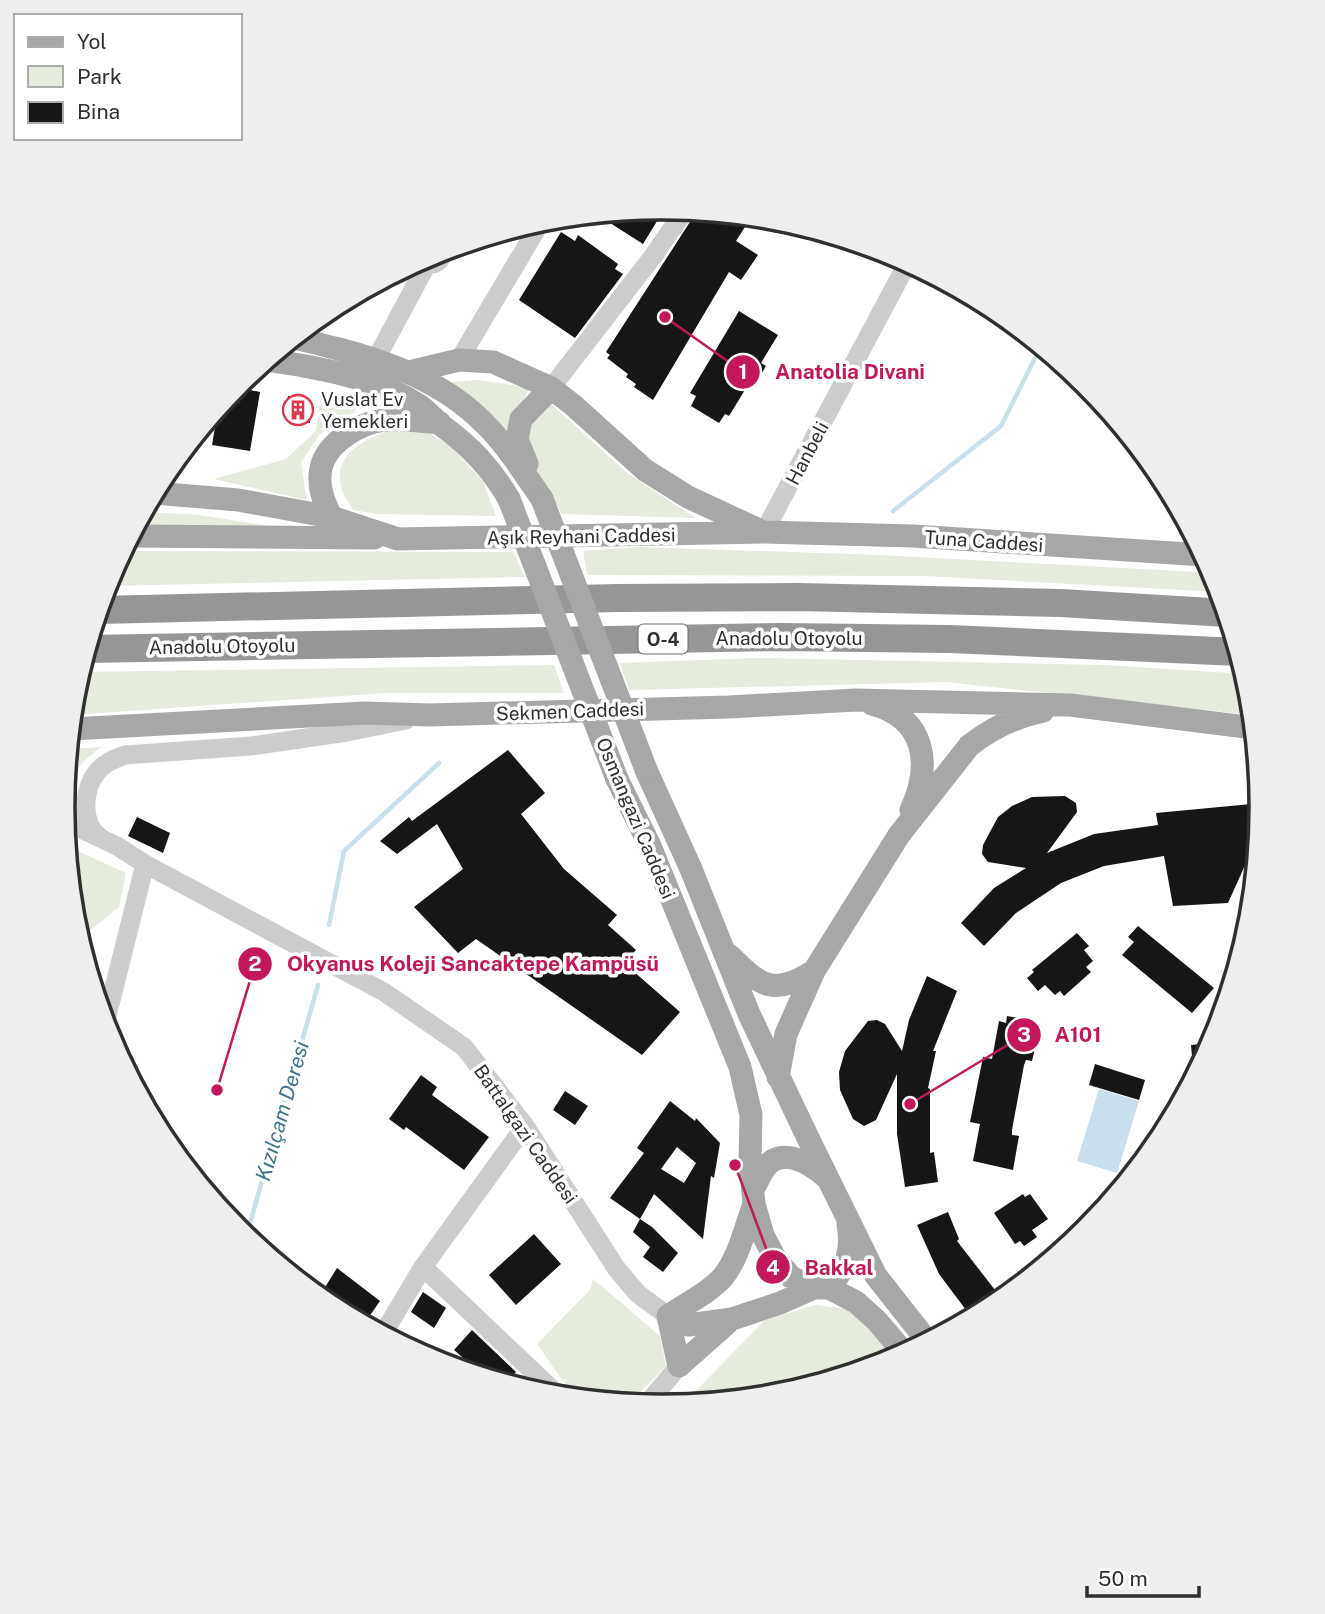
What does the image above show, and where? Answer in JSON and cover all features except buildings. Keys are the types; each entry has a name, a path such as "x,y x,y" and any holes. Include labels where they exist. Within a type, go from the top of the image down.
{"highway":[{"name":"Anadolu Otoyolu","path":"109,610 618,598 797,597 1061,603 1217,612"},
{"name":"Anadolu Otoyolu","path":"97,649 782,637 950,639 1229,652"}],"main road":[{"name":"Osmangazi Caddesi","path":"307,340 376,359 409,372 454,397 484,422 542,499 647,772 686,857 749,1014 876,1276 922,1334"},
{"name":"Osmangazi Caddesi","path":"281,360 376,386 418,404 457,435 485,463 509,499 617,779 650,846 740,1067 751,1115 750,1160 754,1197 763,1235 775,1258 791,1277 856,1303 877,1321 898,1345"},
{"path":"409,372 459,360 493,362 551,388 645,470 688,497 764,532"},
{"path":"542,499 517,439 521,419 551,388"},
{"path":"331,517 322,496 319,473 332,446 348,434 383,420 440,424"},
{"name":"Aşık Reyhani Caddesi","path":"166,494 239,500 331,517 398,539"},
{"name":"Aşık Reyhani Caddesi","path":"142,536 398,539 764,532"},
{"name":"Tuna Caddesi","path":"764,532 913,536 1192,554"},
{"path":"856,699 900,714 919,745 923,768 920,784 899,835"},
{"name":"Sekmen Caddesi","path":"80,728 365,713 430,715 715,707 856,699 1070,705 1244,726"},
{"path":"778,1077 786,1034 814,971 899,835 970,746 984,734 1005,723 1070,705"},
{"path":"722,947 753,979 772,985 792,985 814,971"},
{"path":"790,1156 811,1165 836,1192 849,1227 848,1262 821,1288 732,1319 688,1325 668,1316 723,1276 740,1244 765,1167 774,1160 790,1156"},
{"path":"668,1316 679,1366 732,1319"}],"street":[{"path":"551,388 678,220"},
{"path":"459,360 533,235"},
{"path":"376,359 424,271"},
{"name":"Hanbeli","path":"764,532 903,271"},
{"path":"117,846 96,835 87,818 88,785 109,761 125,755 251,746 347,732 430,715"},
{"name":"Battalgazi Caddesi","path":"76,827 117,846 145,864 410,1007 464,1047 525,1126 616,1268 638,1294 668,1316"},
{"path":"110,1005 145,864"},
{"path":"388,1326 423,1267 525,1126"},
{"path":"423,1267 544,1382"},
{"path":"655,1394 679,1366"}],"green space":[{"path":"479,380 530,388 507,431 451,382"},
{"path":"321,395 352,395 355,411 319,435 301,463 307,500 214,479 286,459 316,431"},
{"path":"549,402 626,472 695,518 562,514 523,450 526,424"},
{"path":"398,428 424,430 450,446 483,481 496,516 377,514 353,510 343,493 340,477 347,456 364,442"},
{"path":"154,513 199,515 282,528 146,528"},
{"path":"640,547 879,555 1201,572 1209,591 926,576 587,575 583,551"},
{"path":"134,551 513,552 525,577 119,586"},
{"path":"756,658 1105,665 1234,673 1242,714 946,682 629,690 620,663"},
{"path":"554,665 564,693 386,693 83,714 91,672"},
{"path":"101,747 77,771 77,769 79,748"},
{"path":"77,851 126,873 119,907 89,931 80,884"},
{"path":"593,1279 660,1336 666,1366 639,1393 566,1386 537,1344 590,1290"},
{"path":"816,1305 853,1310 888,1350 851,1363 777,1383 694,1393 765,1320"}],"water":[{"path":"1099,1089 1139,1101 1117,1173 1077,1161"}],"waterway":[{"name":"Kızılçam Deresi","path":"893,511 1001,426 1037,354"},
{"name":"Kızılçam Deresi","path":"329,925 344,851 439,763"},
{"name":"Kızılçam Deresi","path":"250,1224 318,985"}],"place":[{"name":"Anatolia Divani","path":"665,317"},
{"name":"Vuslat Ev Yemekleri","path":"298,410"},
{"name":"Okyanus Koleji Sancaktepe Kampüsü","path":"217,1090"},
{"name":"A101","path":"910,1104"},
{"name":"Bakkal","path":"735,1165"}]}
